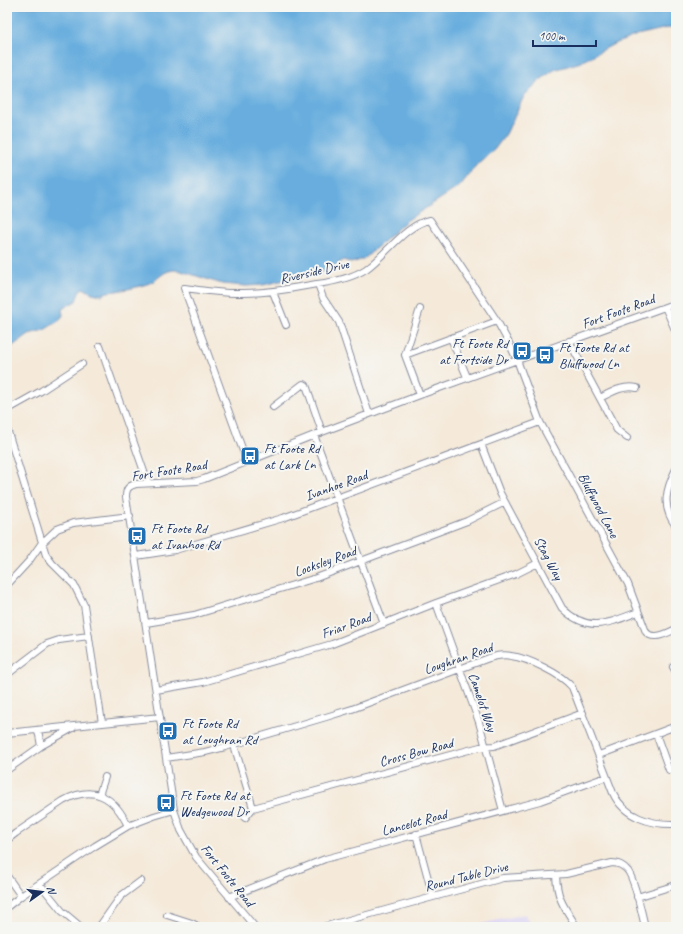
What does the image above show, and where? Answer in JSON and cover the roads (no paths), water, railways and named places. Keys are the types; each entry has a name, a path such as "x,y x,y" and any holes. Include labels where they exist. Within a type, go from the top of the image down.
{"street":[{"name":"Riverside Drive","path":"247,462 184,288 234,293 273,292 348,277 364,270 378,260 411,230 423,222 430,220"},
{"name":"Bluffwood Lane","path":"430,220 497,321 517,360 540,422 628,584 646,632 652,636 658,636 676,629"},
{"path":"318,284 323,298 339,322 369,414"},
{"path":"273,292 286,325"},
{"name":"Fort Foote Road","path":"255,927 196,857 181,830 174,810 126,497 127,489 132,485 197,481 216,475 314,435 467,377 676,303"},
{"path":"665,307 676,332"},
{"path":"420,309 405,355 420,395"},
{"path":"405,355 497,321"},
{"path":"451,338 467,377"},
{"path":"569,341 617,430 627,438"},
{"path":"100,346 148,483"},
{"path":"7,410 41,391 82,364"},
{"path":"273,407 303,384 306,385 322,432"},
{"path":"600,398 622,388 637,388"},
{"name":"Ivanhoe Road","path":"136,556 163,553 283,518 540,422"},
{"path":"7,429 46,554 52,563 74,585 84,605 102,723"},
{"path":"314,435 384,624"},
{"name":"Stag Way","path":"482,444 505,502 562,608 579,621 593,624 611,623 638,612"},
{"path":"676,469 668,488 666,499 670,518 676,526"},
{"name":"Locksley Road","path":"146,623 194,615 303,582 467,521 505,502"},
{"path":"7,585 29,561 52,532 67,524 130,516"},
{"name":"Friar Road","path":"156,690 190,685 229,675 332,644 436,603 516,574 538,563"},
{"name":"Camelot Way","path":"436,603 476,715 503,811"},
{"path":"9,673 47,644 59,640 89,636"},
{"name":"Loughran Road","path":"166,758 205,752 234,745 352,709 495,656 507,655 552,672 563,679 572,688 583,713 606,777 615,798 621,806 627,811 652,823 676,824"},
{"name":"Cross Bow Road","path":"253,808 480,747 494,746 583,713"},
{"path":"7,733 160,717"},
{"path":"7,770 41,746 77,726"},
{"path":"599,755 676,726"},
{"path":"37,730 41,746"},
{"path":"656,734 669,770"},
{"path":"234,745 253,808 245,818"},
{"path":"99,795 105,777"},
{"name":"Lancelot Road","path":"229,897 321,860 540,801 606,777"},
{"path":"7,840 70,797 88,793 99,795 112,802 117,807 128,826"},
{"path":"7,908 95,846 128,826 174,810"},
{"path":"416,834 433,897"},
{"name":"Round Table Drive","path":"323,927 510,876 574,873 606,864 616,863 626,869 631,875 645,927"},
{"path":"556,875 558,896 576,927"},
{"path":"7,876 22,896"},
{"path":"99,927 121,896 141,881"},
{"path":"40,884 62,911 81,927"},
{"path":"637,897 676,886"},
{"path":"167,915 192,923 199,927"}],"water":[{"path":"7,7 676,7 676,27 637,35 612,45 581,62 554,70 540,80 524,96 506,134 494,150 478,163 460,186 406,221 364,259 351,263 344,260 327,270 315,274 303,275 296,273 289,279 263,285 246,286 222,284 178,270 173,270 168,271 147,284 107,292 102,295 92,293 83,288 80,290 76,301 62,309 63,315 60,320 44,330 29,334 7,350"}],"place":[{"name":"Ft Foote Rd at Fortside Dr","path":"522,351"},
{"name":"Ft Foote Rd at Bluffwood Ln","path":"545,355"},
{"name":"Ft Foote Rd at Lark Ln","path":"250,456"},
{"name":"Ft Foote Rd at Ivanhoe Rd","path":"137,536"},
{"name":"Ft Foote Rd at Loughran Rd","path":"168,731"},
{"name":"Ft Foote Rd at Wedgewood Dr","path":"166,803"}]}
